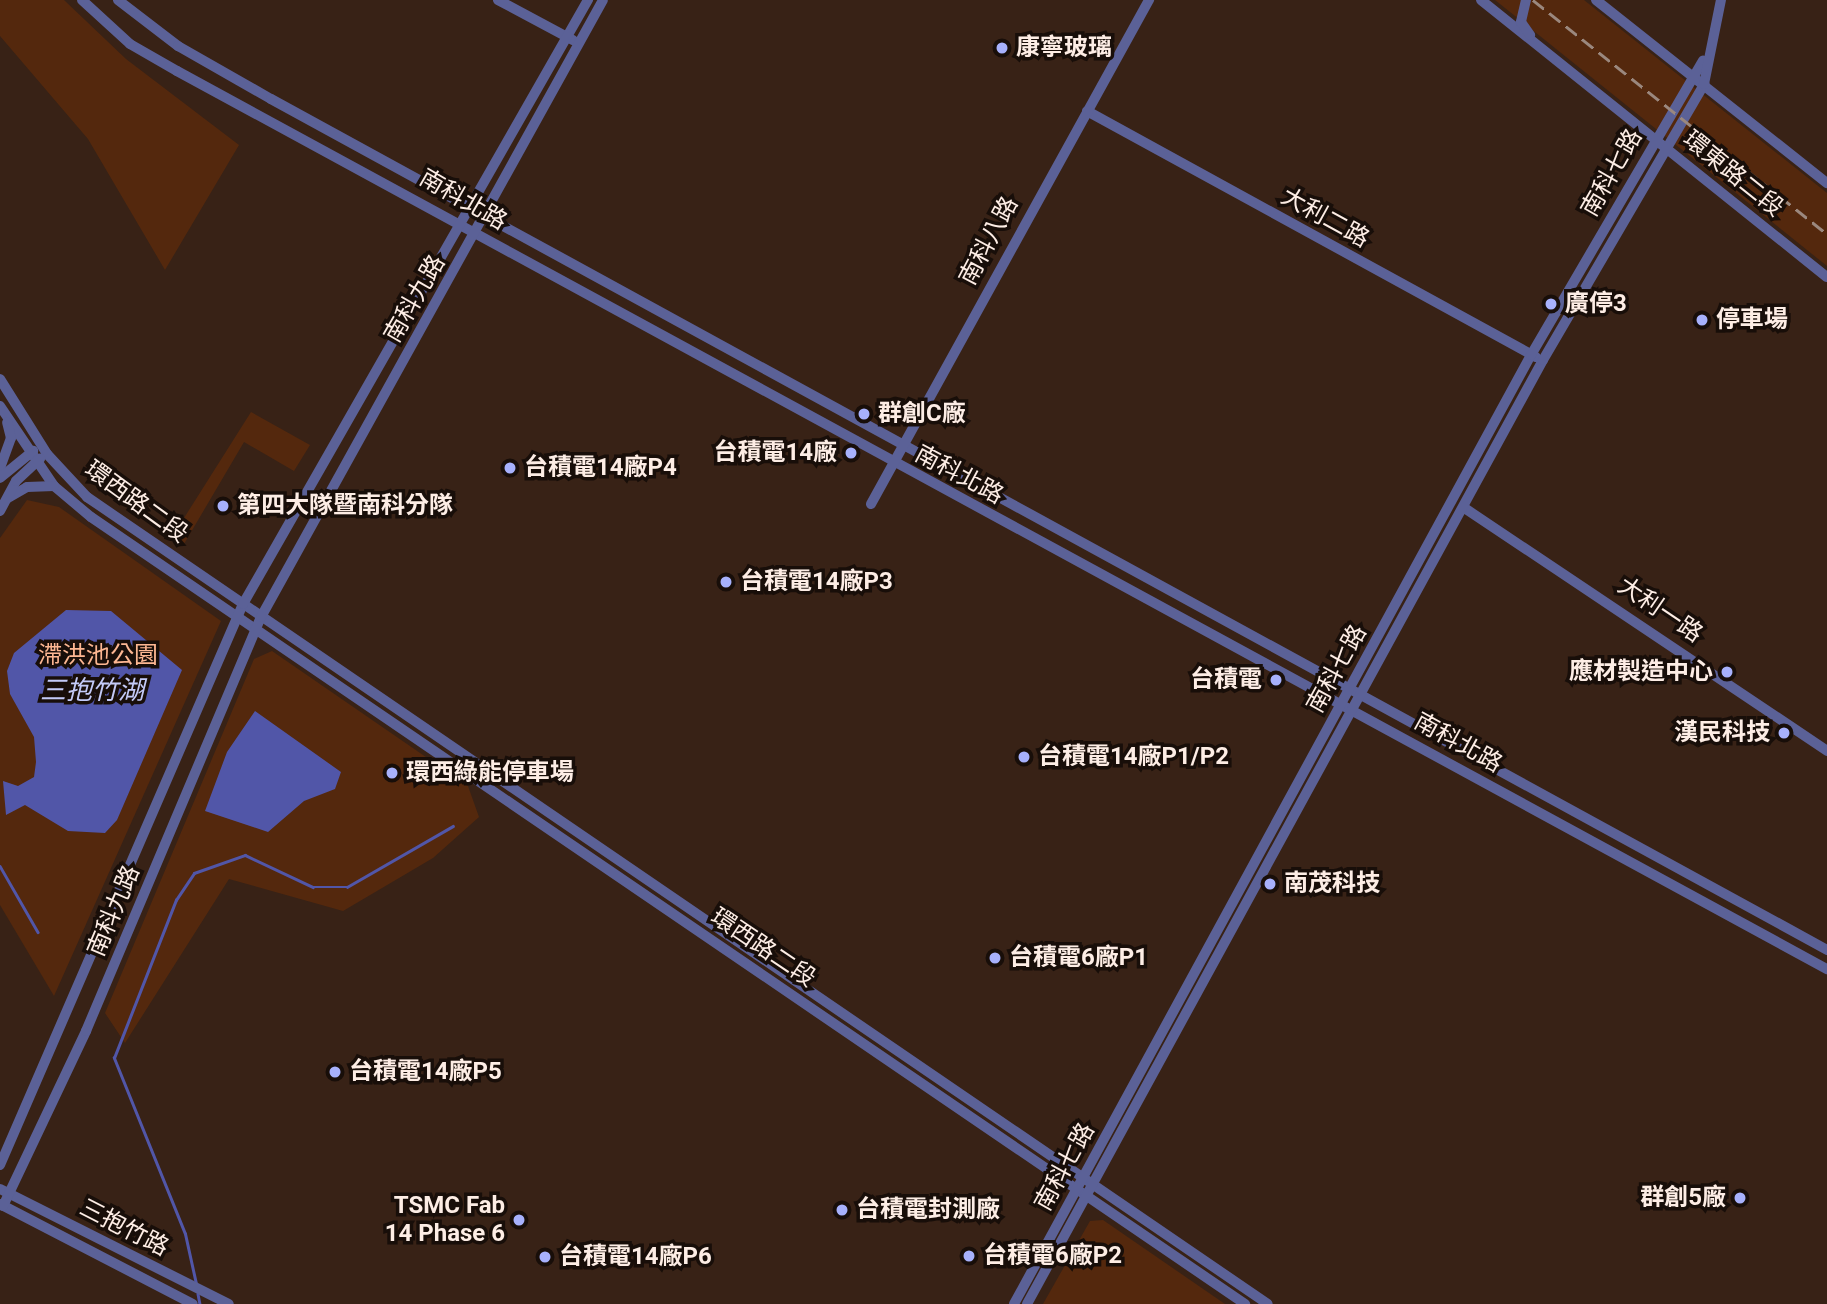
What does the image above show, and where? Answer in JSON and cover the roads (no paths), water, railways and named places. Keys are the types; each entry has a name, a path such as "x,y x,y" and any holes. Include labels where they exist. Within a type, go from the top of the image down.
{"street":[{"name":"南科北路","path":"82,0 130,44 894,464 1342,704 1827,969"},
{"name":"南科北路","path":"118,0 178,46 1827,950"},
{"path":"498,0 578,43"},
{"name":"南科九路","path":"0,1165 243,604 588,0"},
{"name":"南科九路","path":"2,1205 5,1191 261,617 603,0"},
{"name":"南科八路","path":"871,503 1149,0"},
{"name":"環東路二段","path":"1481,0 1827,277"},
{"path":"1526,0 1521,22 1542,51"},
{"path":"1596,0 1827,183"},
{"name":"南科七路","path":"1014,1304 1531,355 1705,59 1718,32 1721,0"},
{"name":"南科七路","path":"1027,1304 1466,509 1543,360 1704,84 1705,59"},
{"name":"大利二路","path":"1087,111 1543,360"},
{"name":"環西路二段","path":"0,379 44,450 87,497 1095,1184"},
{"path":"0,468 11,438 2,410"},
{"name":"環西路二段","path":"2,410 54,486 256,629 1245,1304"},
{"path":"0,478 44,450"},
{"path":"0,511 33,458"},
{"path":"6,499 27,487 54,486"},
{"name":"大利一路","path":"1466,509 1827,751"},
{"path":"1095,1184 1268,1304"},
{"name":"三抱竹路","path":"5,1191 224,1301"},
{"name":"三抱竹路","path":"2,1205 189,1302"}],"water":[{"name":"三抱竹湖","path":"66,610 111,611 182,670 117,820 105,833 68,831 25,805 6,815 3,781 18,786 34,777 36,762 34,737 10,694 7,671 14,653"},
{"path":"255,711 341,772 335,789 304,801 268,832 205,811 227,752"}],"waterway":[{"path":"196,1284 185,1234 114,1058 176,900 194,873 245,855 313,887 347,887 453,826"},
{"path":"0,866 38,932"},
{"path":"198,1294 200,1304"}],"railway":[{"path":"1533,0 1827,234"}],"place":[{"name":"康寧玻璃","path":"1002,48"},
{"name":"廣停3","path":"1551,304"},
{"name":"停車場","path":"1702,320"},
{"name":"群創C廠","path":"864,414"},
{"name":"台積電14廠","path":"851,453"},
{"name":"台積電14廠P4","path":"510,468"},
{"name":"第四大隊暨南科分隊","path":"223,506"},
{"name":"台積電14廠P3","path":"726,582"},
{"name":"應材製造中心","path":"1727,672"},
{"name":"台積電","path":"1276,680"},
{"name":"漢民科技","path":"1784,733"},
{"name":"台積電14廠P1/P2","path":"1024,757"},
{"name":"環西綠能停車場","path":"392,773"},
{"name":"南茂科技","path":"1270,884"},
{"name":"台積電6廠P1","path":"995,958"},
{"name":"台積電14廠P5","path":"335,1072"},
{"name":"群創5廠","path":"1740,1198"},
{"name":"台積電封測廠","path":"842,1210"},
{"name":"TSMC Fab 14 Phase 6","path":"519,1220"},
{"name":"台積電6廠P2","path":"969,1256"},
{"name":"台積電14廠P6","path":"545,1257"}],"park label":[{"name":"滯洪池公園","path":"98,656"}]}
